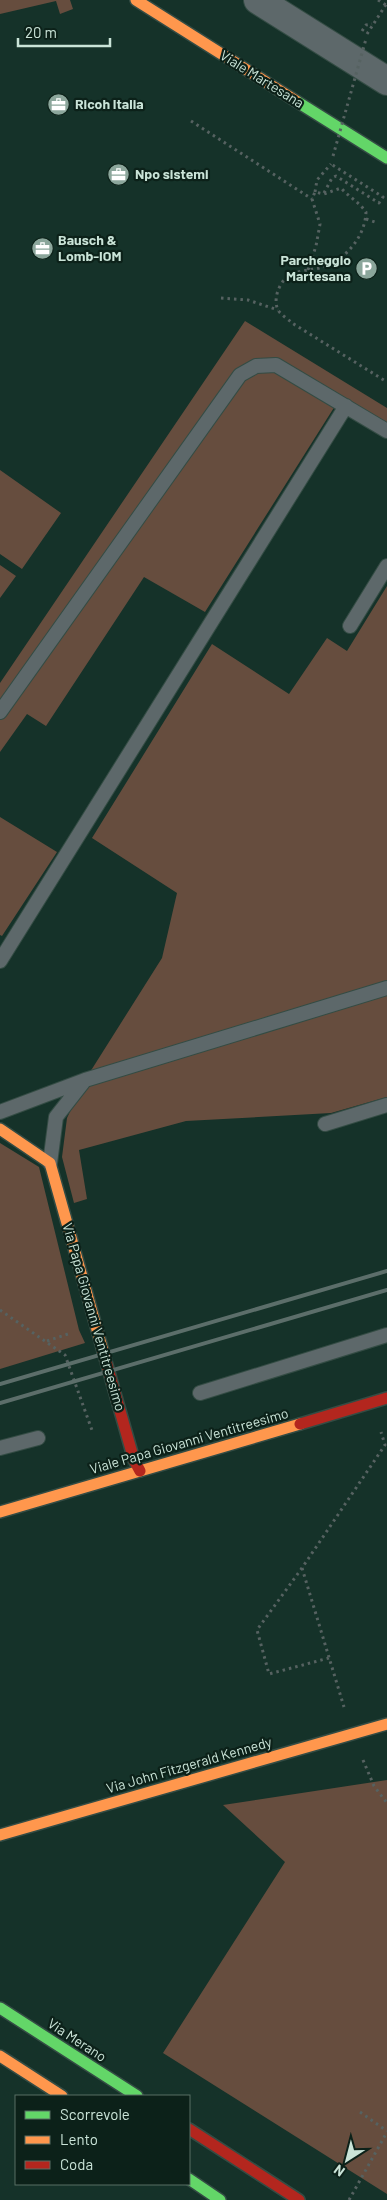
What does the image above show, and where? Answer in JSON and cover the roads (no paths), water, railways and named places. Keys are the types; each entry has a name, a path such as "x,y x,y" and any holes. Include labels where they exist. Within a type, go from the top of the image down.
{"street":[{"name":"Viale Martesana","path":"136,0 387,158"},
{"path":"258,0 387,81"},
{"path":"0,1129 50,1163"},
{"name":"Via Papa Giovanni Ventitreesimo","path":"50,1163 134,1460 140,1471"},
{"name":"Viale Papa Giovanni Ventitreesimo","path":"0,1512 387,1398"},
{"name":"Via John Fitzgerald Kennedy","path":"0,1835 387,1724"},
{"name":"Via Merano","path":"0,2008 135,2095"},
{"path":"0,2056 60,2095"},
{"path":"190,2131 298,2200"},
{"path":"190,2180 220,2200"}],"lane":[{"path":"0,712 240,375 256,366 276,365 387,431"},
{"path":"0,960 346,406"},
{"path":"350,626 387,566"},
{"path":"0,1112 85,1080 387,988"},
{"name":"Via Papa Giovanni Ventitreesimo","path":"50,1163 56,1117 85,1080"},
{"path":"324,1124 387,1105"},
{"path":"200,1393 387,1335"},
{"path":"0,1448 38,1438"}],"railway":[{"path":"0,1384 387,1271"},
{"path":"0,1403 387,1290"}],"place":[{"name":"Ricoh Italia","path":"59,104"},
{"name":"Npo sistemi","path":"119,174"},
{"name":"Bausch & Lomb-IOM","path":"42,248"},
{"name":"Parcheggio Martesana","path":"367,268"}]}
